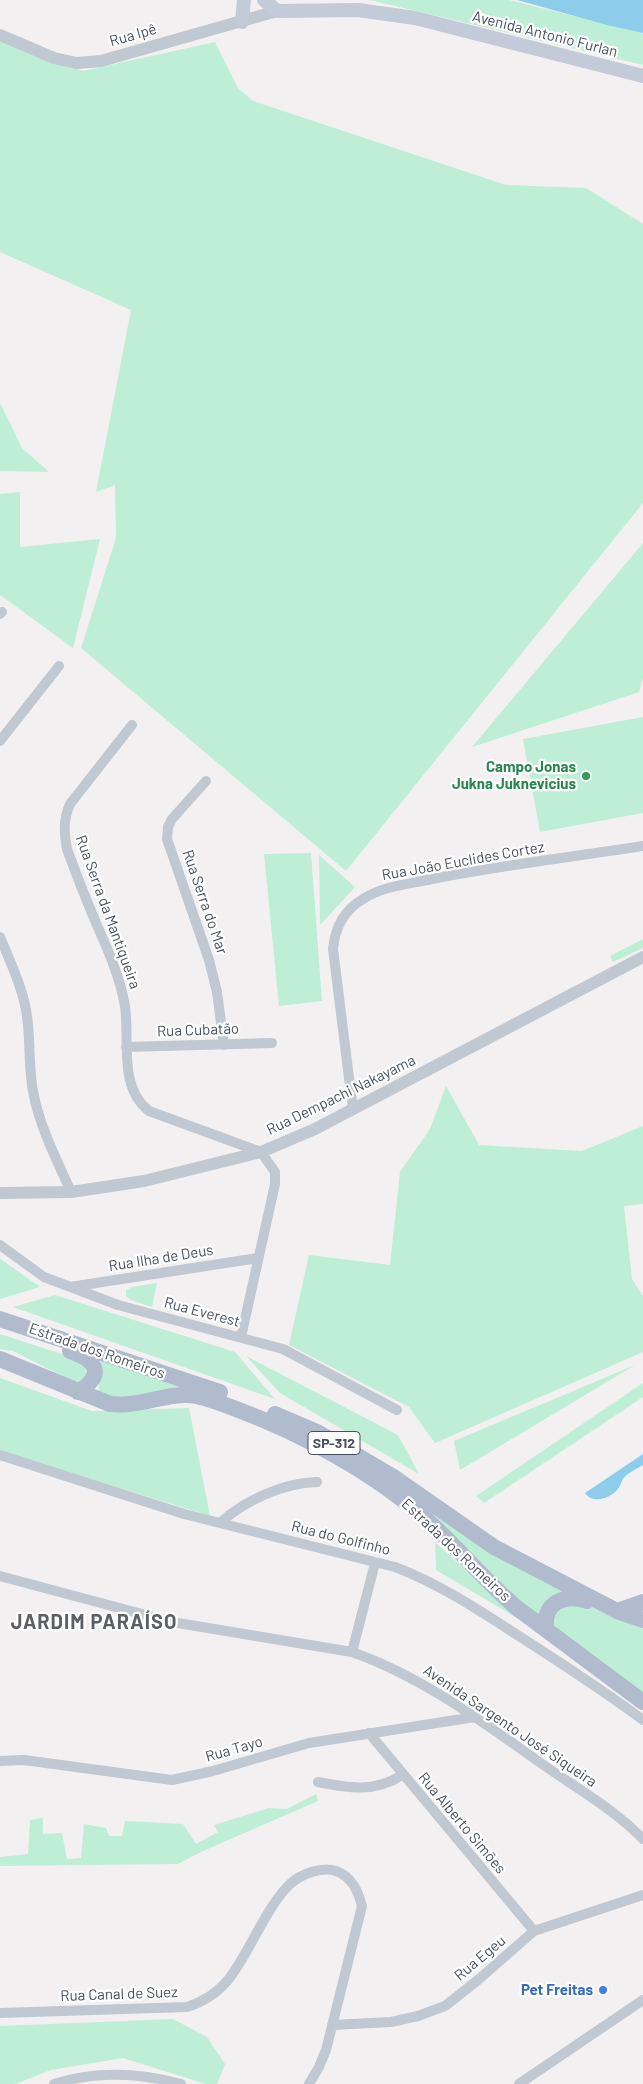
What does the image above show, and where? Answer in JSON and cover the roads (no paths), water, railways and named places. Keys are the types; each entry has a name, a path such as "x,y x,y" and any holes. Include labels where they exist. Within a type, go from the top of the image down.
{"main road":[{"path":"242,22 244,0"},
{"path":"264,0 277,11"},
{"path":"291,0 319,9"},
{"name":"Avenida Antonio Furlan","path":"277,11 358,10 415,18 643,76"},
{"name":"Estrada dos Romeiros","path":"0,1319 263,1408 317,1432 395,1478 494,1547 619,1612 643,1620"},
{"path":"0,1329 85,1356 92,1362 95,1370 92,1380 78,1392"},
{"name":"Estrada dos Romeiros","path":"0,1359 110,1404 128,1404 183,1395 196,1396 267,1421 368,1475 403,1499 429,1522 499,1593 643,1702"},
{"path":"546,1629 545,1618 549,1609 557,1602 567,1598 580,1598 619,1612 643,1602"}],"street":[{"name":"Rua Ipê","path":"0,35 54,58 77,63 101,61 277,11"},
{"path":"0,741 59,666"},
{"name":"Rua Serra da Mantiqueira","path":"132,725 70,804 64,816 64,830 67,849 116,970 125,1007 127,1065 137,1098 149,1111 262,1152"},
{"name":"Rua Serra do Mar","path":"206,781 172,819 168,827 167,839 209,960 217,992 224,1045"},
{"name":"Rua João Euclides Cortez","path":"353,1110 333,949 334,934 340,921 349,910 362,899 380,890 456,874 643,846"},
{"path":"0,937 25,1005 30,1038 30,1072 40,1118 71,1192"},
{"name":"Rua Dempachi Nakayama","path":"3,1195 71,1192 144,1181 262,1152 353,1110 643,957"},
{"name":"Rua Cubatão","path":"126,1047 272,1043"},
{"path":"241,1337 275,1184 275,1172 262,1152"},
{"name":"Rua Everest","path":"0,1245 44,1277 118,1305 283,1349 397,1410"},
{"name":"Rua Ilha de Deus","path":"69,1287 258,1258"},
{"name":"Rua do Golfinho","path":"0,1455 184,1514 395,1567 412,1574 471,1605 604,1691 643,1720"},
{"path":"221,1522 234,1510 260,1496 306,1483 317,1482"},
{"path":"352,1652 375,1563"},
{"name":"Avenida Sargento José Siqueira","path":"0,1576 172,1622 352,1652 372,1659 442,1695 604,1806 643,1839"},
{"name":"Rua Tayo","path":"0,1761 24,1760 172,1780 205,1773 309,1743 475,1717"},
{"name":"Rua Alberto Simões","path":"369,1734 534,1931"},
{"path":"318,1782 340,1787 360,1788 389,1783 402,1775"},
{"name":"Rua Canal de Suez","path":"0,2013 187,2007 198,2004 211,1996 227,1981 246,1954 277,1900 291,1883 310,1873 323,1870 339,1872 353,1883 359,1893 362,1906 332,2025 319,2067 309,2084"},
{"name":"Rua Egeu","path":"332,2025 391,2022 418,2016 445,2006 534,1931 643,1894"},
{"path":"519,2084 643,2000"},
{"path":"54,2084 108,2075 138,2075 181,2084"}],"water":[{"path":"517,0 643,0 643,33 607,25"},
{"path":"643,1454 643,1465 625,1477 618,1489 610,1496 596,1499 585,1493"}],"place":[{"name":"Campo Jonas Jukna Juknevicius","path":"586,776"},
{"name":"Pet Freitas","path":"603,1990"}],"district":[{"name":"JARDIM PARAÍSO","path":"94,1622"}]}
